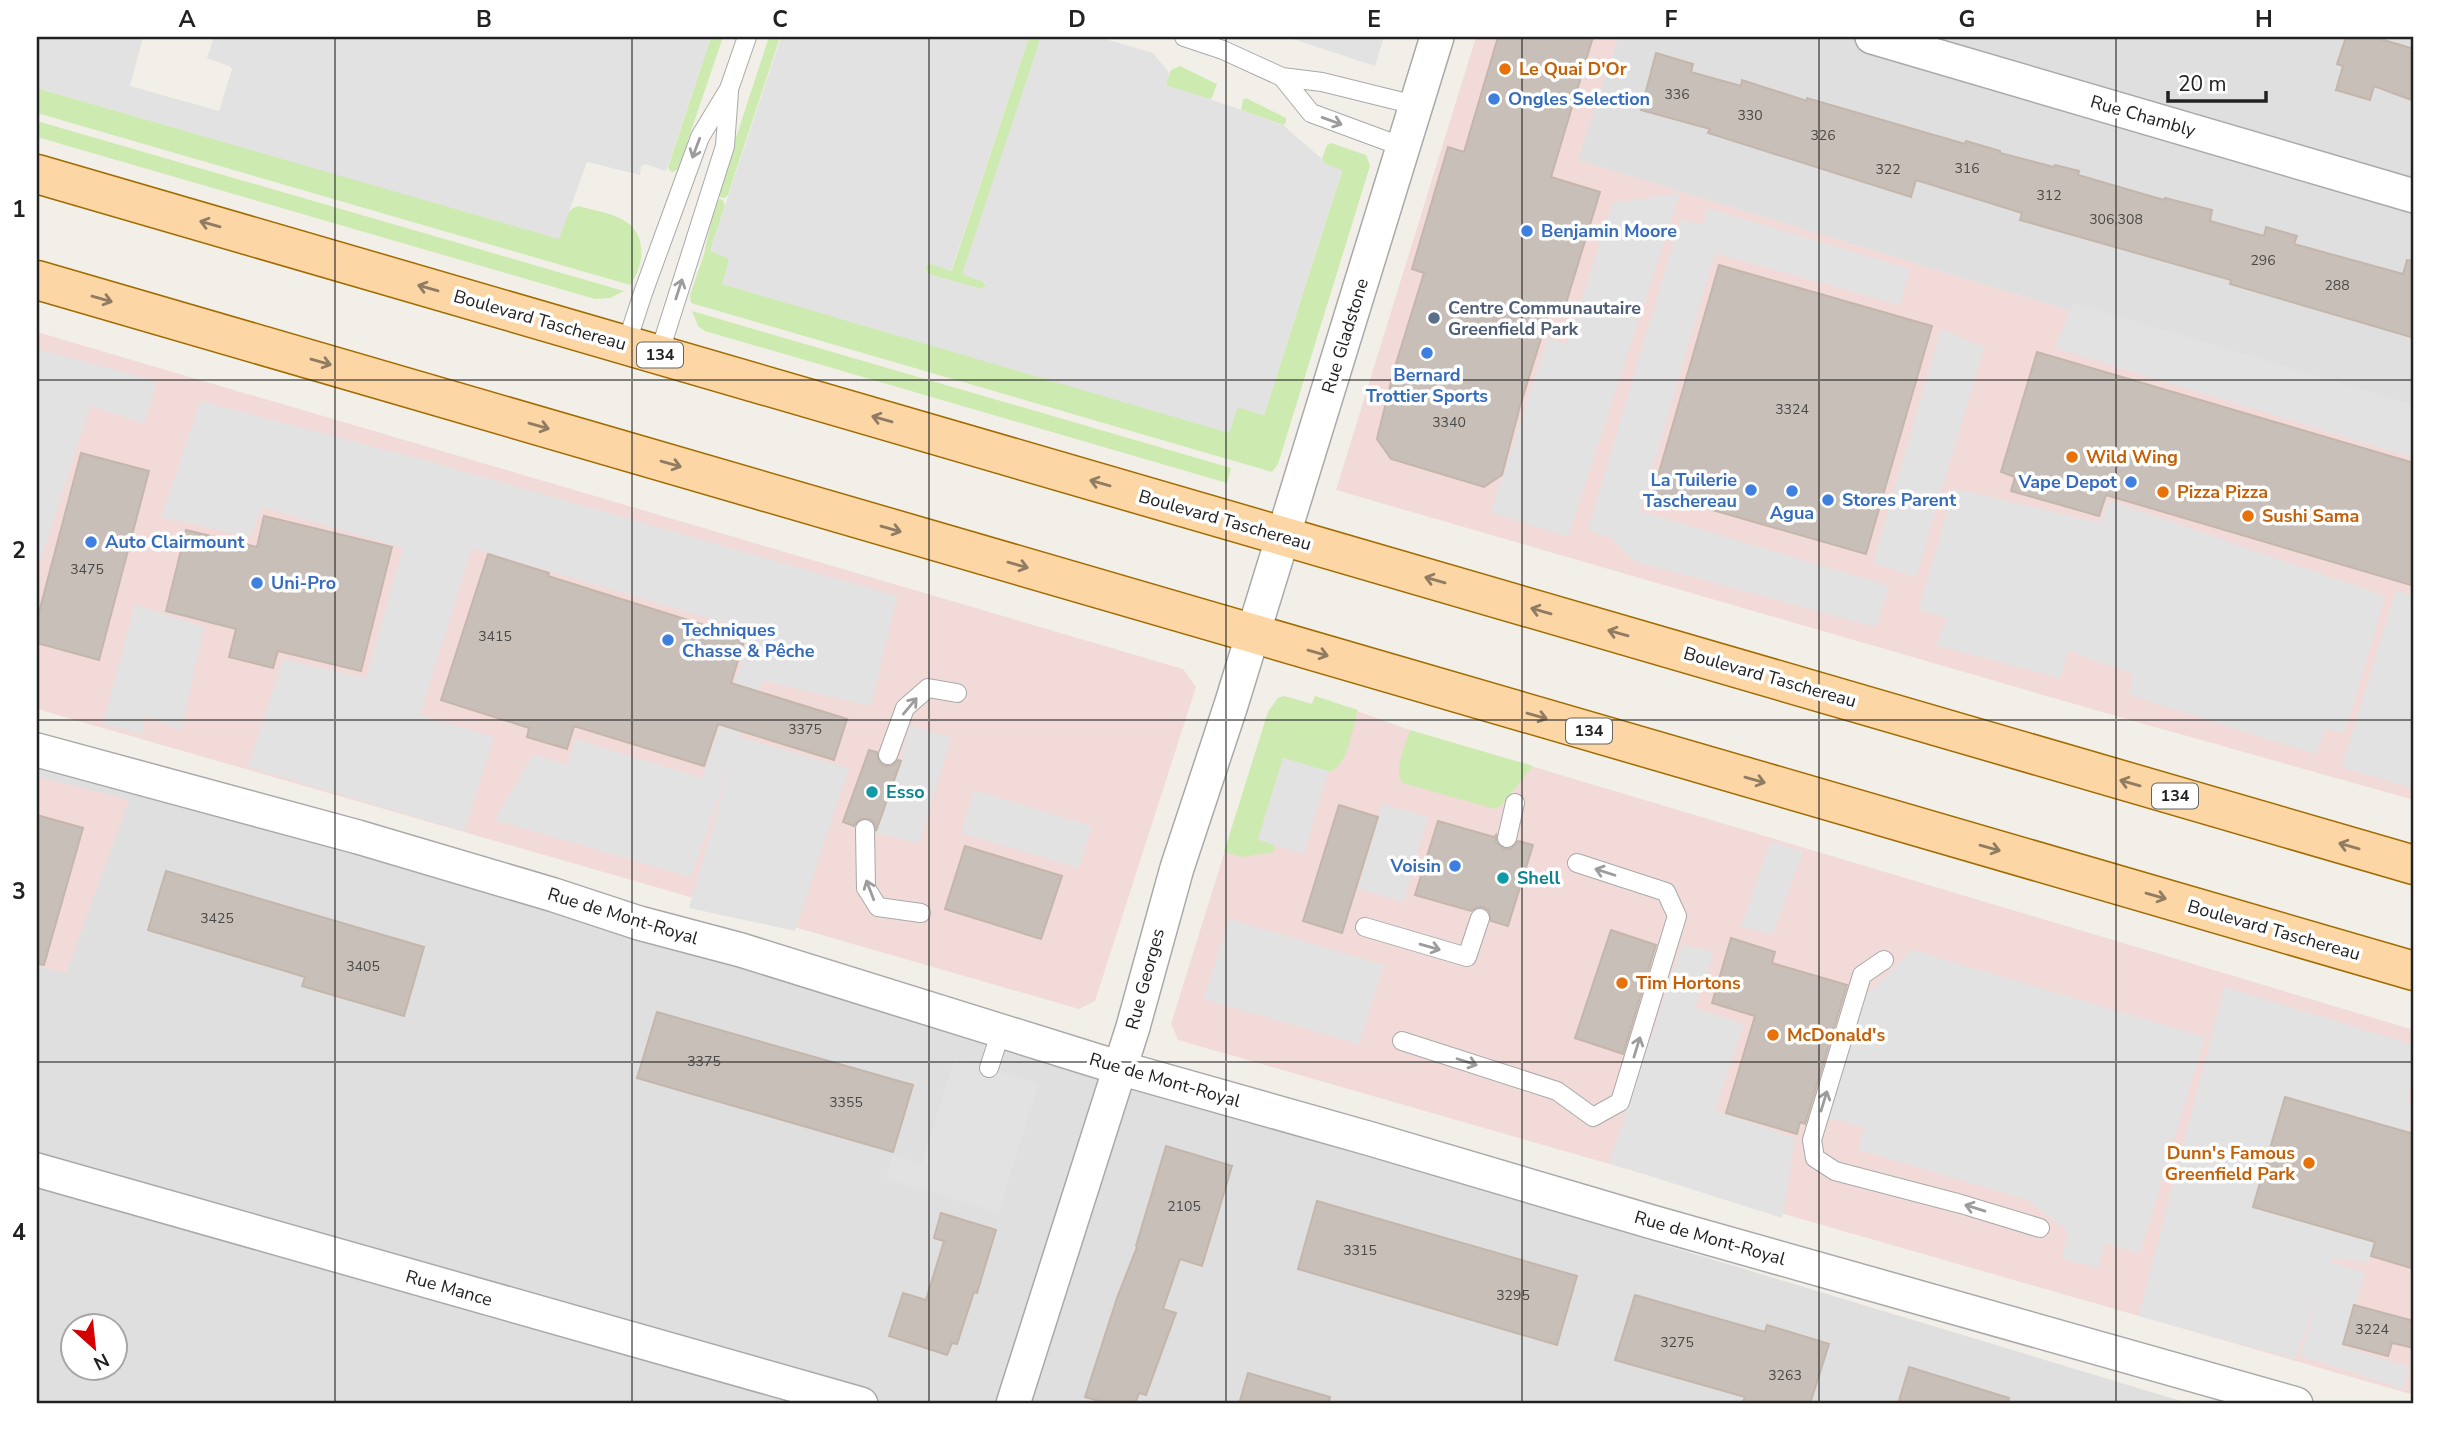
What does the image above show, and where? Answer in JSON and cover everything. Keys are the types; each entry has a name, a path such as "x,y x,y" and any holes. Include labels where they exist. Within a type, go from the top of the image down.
{"main road":[{"name":"Boulevard Taschereau","path":"37,174 2414,865"},
{"name":"Boulevard Taschereau","path":"37,280 2414,971"}],"street":[{"name":"Rue Gladstone","path":"1253,634 1437,37"},
{"name":"Rue Chambly","path":"1872,37 2414,195"},
{"name":"Rue Georges","path":"1013,1404 1120,1068 1177,868 1204,792 1253,634"},
{"name":"Rue de Mont-Royal","path":"37,750 358,838 554,895 639,923 741,950 1120,1068 1665,1226 2296,1404"},
{"name":"Rue Mance","path":"37,1170 861,1404"}],"lane":[{"path":"643,350 643,293 700,137 729,89 747,37"},
{"path":"1184,37 1244,59 1282,77 1322,82 1415,106"},
{"path":"1282,77 1311,113 1403,147"},
{"path":"643,350 725,146 729,89"},
{"path":"888,755 905,708 928,688 957,693"},
{"path":"1507,838 1515,803"},
{"path":"864,829 866,888 878,908 921,913"},
{"path":"1402,1041 1557,1091 1592,1117 1620,1102 1677,916 1666,892 1577,863"},
{"path":"1364,928 1467,957 1480,918"},
{"path":"1884,960 1862,975 1812,1140 1815,1158 1835,1171 2040,1228"},
{"path":"989,1069 1001,1031"}],"shaded area":[{"path":"37,37 143,37 130,86 219,111 232,69 207,58 214,37 711,37 666,171 645,164 641,166 640,175 587,162 559,239 37,88"},
{"path":"781,37 1029,37 951,271 930,264 926,265 925,269 928,274 981,289 985,282 962,274 1041,37 1098,37 1153,53 1169,73 1166,82 1168,86 1283,125 1324,163 1342,170 1264,415 1237,409 1229,433 722,284 728,258 710,251"},
{"path":"1293,37 1384,37 1375,66"},
{"path":"1476,37 1618,37 1578,160 2414,416 2414,800 1336,490"},
{"path":"1618,37 2414,37 2414,416 1577,160"},
{"path":"1680,193 1568,537 1491,512 1548,338 1567,344 1613,203"},
{"path":"1707,208 1910,269 1900,305 1715,253 1640,511 1889,586 1876,627 1634,561 1611,538 1588,530 1680,220 1704,224"},
{"path":"2073,303 2414,405 2414,458 2055,348"},
{"path":"1941,329 1984,347 1916,577 1873,563"},
{"path":"37,332 1183,669 1196,687 1095,1001 1079,1009 37,709"},
{"path":"37,349 157,381 144,423 90,406 37,572"},
{"path":"201,401 435,463 897,596 871,706 763,681 740,737 849,768 795,931 689,908 732,759 691,877 495,820 533,754 567,765 575,739 702,778 752,631 472,548 420,715 494,737 464,831 248,767 283,659 366,678 403,548 262,507 250,537 161,517"},
{"path":"1954,488 2100,523 2109,500 2385,596 2345,733 2325,729 2316,754 2129,695 2134,674 2069,651 2060,678 1936,645 1947,619 1919,609"},
{"path":"2396,590 2414,596 2414,789 2342,767"},
{"path":"135,604 204,627 181,730 145,716 142,734 103,724"},
{"path":"1284,696 1312,704 1315,696 1410,730 2414,1030 2414,1395 1178,1040 1171,1024 1268,712 1278,698"},
{"path":"910,726 951,737 920,843 876,833"},
{"path":"37,753 2191,1404 37,1404"},
{"path":"1283,758 1328,771 1304,854 1258,840"},
{"path":"37,776 129,800 66,973 37,966"},
{"path":"974,790 1092,826 1079,868 961,833"},
{"path":"1382,804 1428,817 1404,902 1358,889"},
{"path":"1770,842 1803,851 1773,934 1741,927"},
{"path":"1229,919 1384,965 1359,1044 1204,999"},
{"path":"1682,945 1714,951 1695,1008 1744,1024 1715,1110 1795,1138 1782,1218 1609,1163"},
{"path":"1912,950 2205,1037 2140,1253 2105,1243 2098,1268 2061,1258 2069,1233 2028,1200 1859,1150 1864,1127 1829,1118 1866,995"},
{"path":"2224,987 2414,1045 2414,1086 2411,1085 2407,1102 2414,1101 2414,1107 2369,1262 2333,1258 2331,1262 2365,1273 2342,1346 2410,1367 2403,1389 2300,1356 2321,1290 2295,1359 2139,1316","holes":["2285,1097 2366,1120 2334,1230 2253,1206"]},
{"path":"955,1058 1039,1084 998,1213 886,1178 893,1155 921,1164"}],"green space":[{"path":"711,37 723,37 678,169 673,172 668,167"},
{"path":"769,37 778,37 779,40 728,195 725,198 720,197 718,192"},
{"path":"1029,37 1041,37 963,274 984,282 986,286 981,289 928,274 925,269 926,265 930,264 952,270"},
{"path":"1180,66 1217,84 1212,98 1168,86 1166,83 1171,70"},
{"path":"37,88 558,238 565,219 573,208 578,206 608,214 632,227 640,243 641,260 630,285 37,113"},
{"path":"1246,98 1286,118 1286,123 1283,125 1241,110"},
{"path":"37,121 624,291 610,298 595,299 37,137"},
{"path":"1331,143 1366,155 1370,166 1278,464 1272,472 691,303 690,295 704,254 715,203 720,199 725,206 710,251 728,257 723,284 1229,432 1240,407 1264,415 1342,171 1324,163 1322,159 1327,145"},
{"path":"692,311 1231,468 1227,483 705,331 698,326"},
{"path":"1284,696 1312,704 1315,696 1358,710 1348,747 1334,770 1327,771 1283,758 1258,839 1274,844 1275,849 1273,852 1242,857 1224,852 1268,712 1278,698"},
{"path":"1410,730 1533,766 1502,805 1495,809 1403,783 1399,765"}],"building":[{"path":"1498,37 1593,37 1551,177 1600,192 1563,313 1550,310 1502,475 1484,487 1391,459 1377,439 1394,370 1424,273 1412,269 1448,147 1464,152"},
{"path":"2346,37 2374,37 2414,49 2414,101 2374,86 2370,100 2336,90 2343,66 2337,64"},
{"path":"1656,53 1693,64 1691,72 1741,86 1742,80 1807,101 1807,98 1965,144 1966,141 2000,153 2079,171 2078,175 2164,200 2165,198 2212,210 2210,221 2264,236 2266,227 2297,236 2294,244 2403,274 2407,260 2414,261 2414,338 2230,284 2231,280 2020,220 2022,213 1916,180 1911,197 1708,133 1710,129 1641,110"},
{"path":"1719,265 1932,326 1866,554 1653,493"},
{"path":"2037,352 2414,463 2414,586 2106,495 2099,516 2011,491 2015,477 2001,472"},
{"path":"81,453 149,471 99,660 37,643 37,620"},
{"path":"264,516 392,547 361,671 278,651 273,668 229,657 236,629 166,611 186,530 257,547"},
{"path":"488,554 549,573 548,576 745,638 731,683 847,719 834,760 718,724 704,766 574,726 567,749 527,737 529,728 441,700"},
{"name":"Esso","path":"869,750 877,752 879,762 885,766 901,761 876,831 875,824 870,819 860,819 854,826 843,822"},
{"path":"1339,805 1378,817 1342,933 1303,921"},
{"path":"37,815 83,828 44,965 37,964"},
{"name":"Voisin","path":"1438,821 1494,837 1496,835 1496,842 1504,849 1511,849 1518,841 1533,845 1508,926 1491,921 1489,911 1483,907 1471,911 1415,895"},
{"path":"965,846 1062,876 1041,939 945,909"},
{"path":"166,871 424,947 404,1016 302,986 305,977 148,930"},
{"name":"Tim Hortons","path":"1611,930 1656,945 1623,1054 1575,1038"},
{"path":"1731,938 1775,952 1772,963 1847,985 1805,1124 1800,1122 1797,1134 1726,1113 1755,1016 1712,1003"},
{"path":"657,1012 913,1085 893,1152 637,1078"},
{"path":"2285,1097 2414,1134 2414,1269 2371,1256 2375,1242 2253,1207"},
{"path":"1166,1146 1232,1166 1202,1266 1180,1259 1163,1309 1176,1313 1146,1395 1139,1393 1135,1404 1111,1404 1085,1397 1117,1298 1137,1247"},
{"path":"1317,1201 1577,1276 1557,1345 1298,1269"},
{"path":"941,1213 996,1230 977,1293 974,1292 957,1344 952,1343 947,1355 889,1336 903,1293 926,1300 944,1241 934,1238"},
{"path":"1635,1295 1765,1332 1767,1325 1829,1344 1810,1404 1742,1404 1745,1397 1615,1360"},
{"path":"2354,1305 2414,1321 2414,1348 2392,1343 2388,1356 2343,1344"},
{"path":"1909,1367 2009,1398 2008,1404 1898,1404"},
{"path":"1248,1373 1330,1397 1329,1404 1239,1404"}],"place":[{"name":"Le Quai D'Or","path":"1505,69"},
{"name":"Ongles Selection","path":"1494,99"},
{"name":"Benjamin Moore","path":"1527,231"},
{"name":"Centre Communautaire Greenfield Park","path":"1434,318"},
{"name":"Bernard Trottier Sports","path":"1427,353"},
{"name":"Wild Wing","path":"2072,457"},
{"name":"Vape Depot","path":"2131,482"},
{"name":"La Tuilerie Taschereau","path":"1751,490"},
{"name":"Agua","path":"1792,491"},
{"name":"Pizza Pizza","path":"2163,492"},
{"name":"Stores Parent","path":"1828,500"},
{"name":"Sushi Sama","path":"2248,516"},
{"name":"Auto Clairmount","path":"91,542"},
{"name":"Uni-Pro","path":"257,583"},
{"name":"Techniques Chasse & Pêche","path":"668,640"},
{"name":"Esso","path":"872,792"},
{"name":"Voisin","path":"1455,866"},
{"name":"Shell","path":"1503,878"},
{"name":"Tim Hortons","path":"1622,983"},
{"name":"McDonald's","path":"1773,1035"},
{"name":"Dunn's Famous Greenfield Park","path":"2309,1163"}]}
